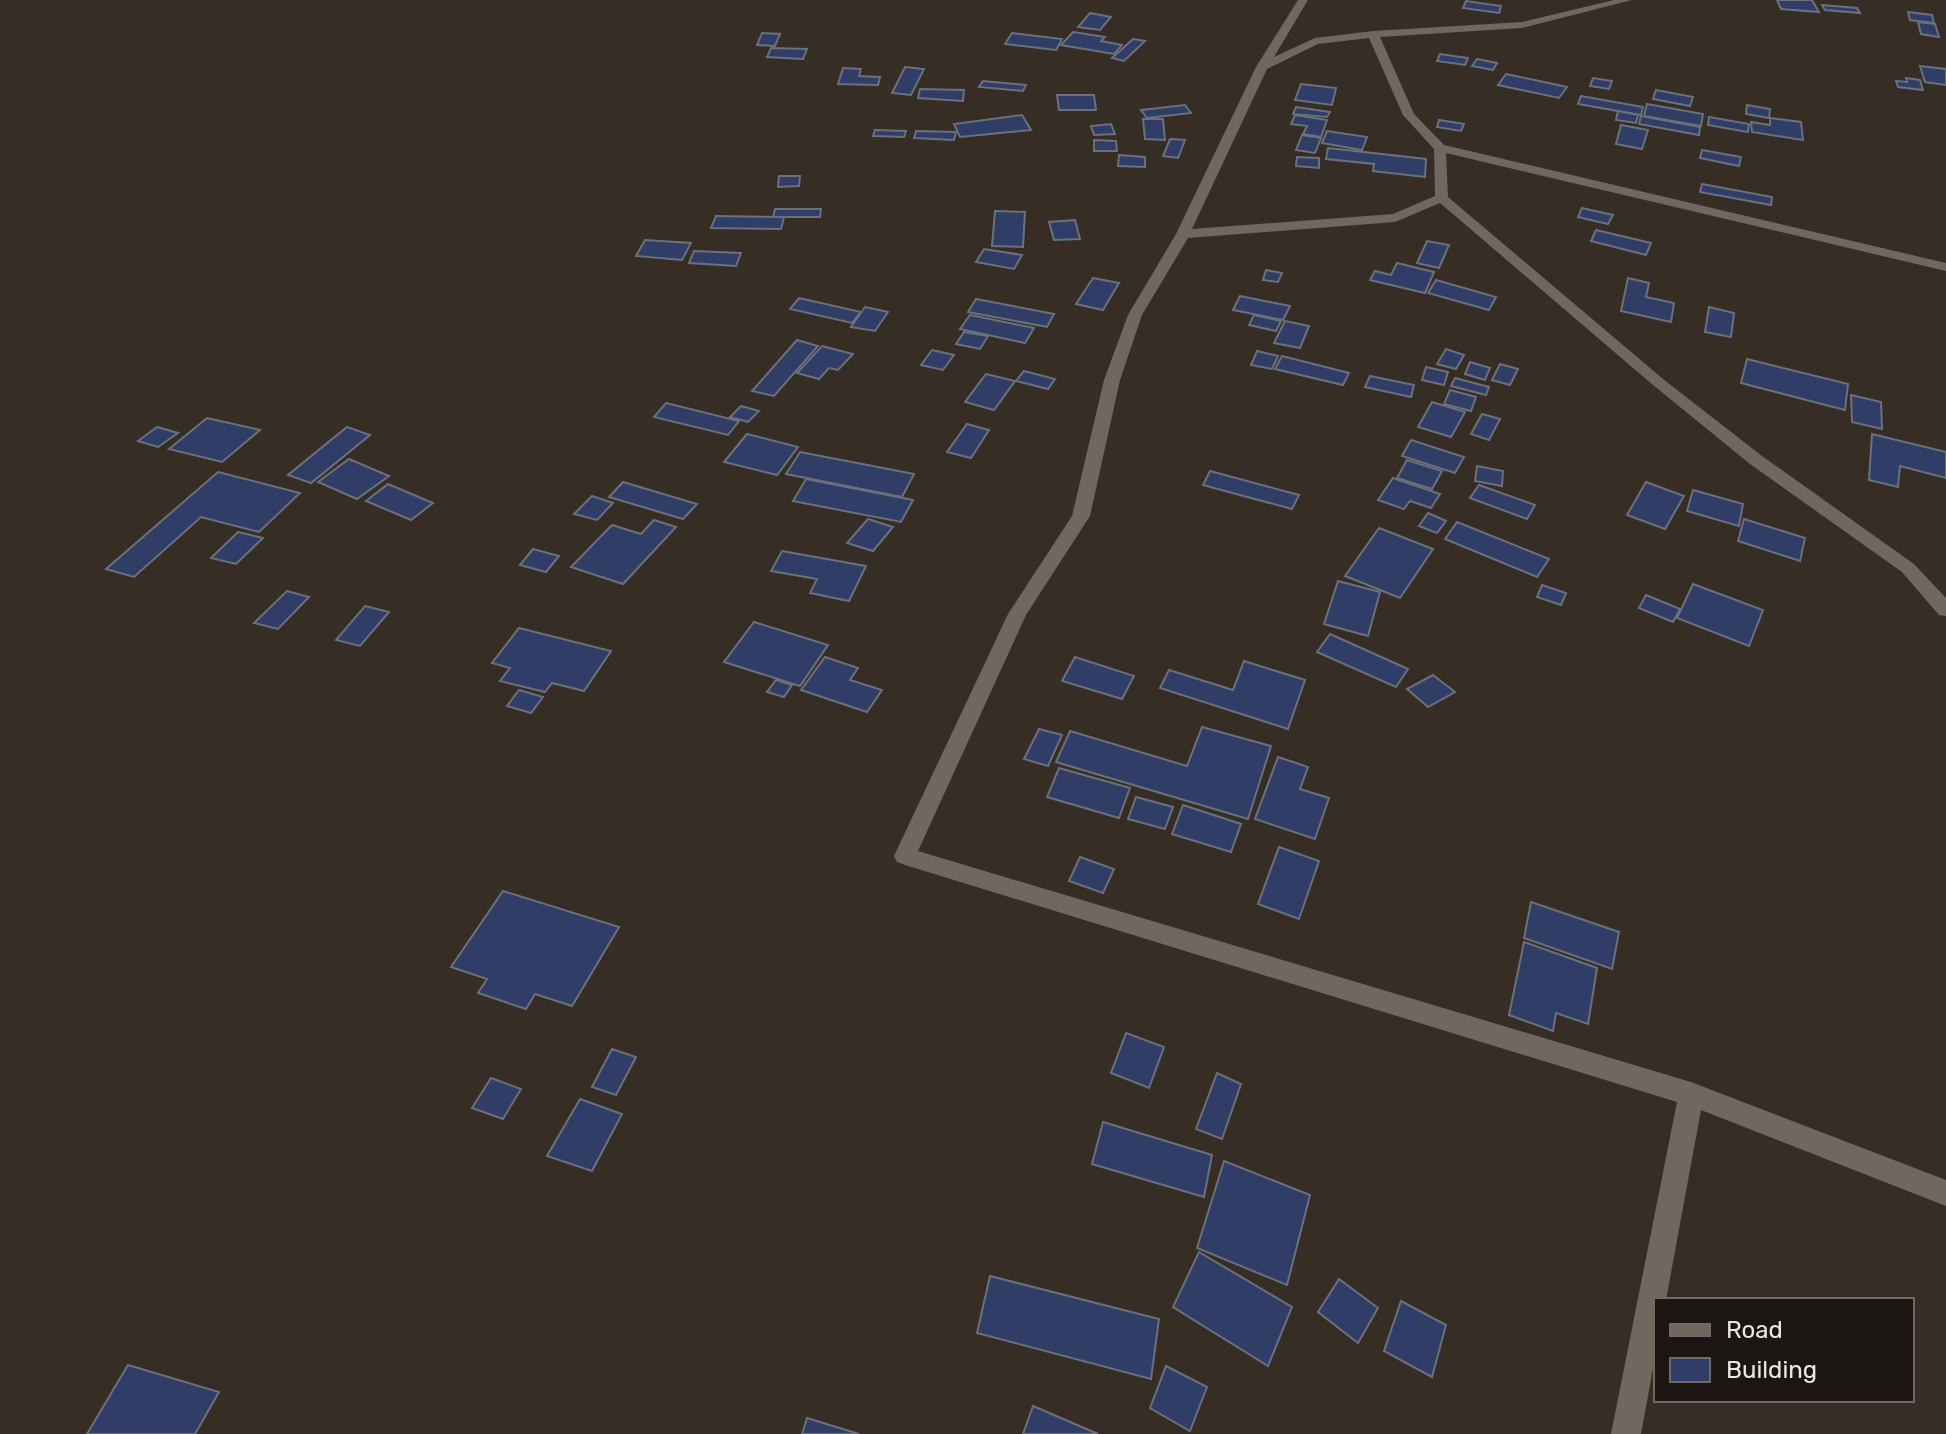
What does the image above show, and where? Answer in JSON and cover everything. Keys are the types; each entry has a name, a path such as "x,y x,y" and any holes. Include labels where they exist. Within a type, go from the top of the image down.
{"street":[{"path":"1303,0 1262,67 1183,234 1135,315 1112,380 1081,516 1017,614 905,856 1691,1094 1946,1193"},
{"path":"1262,67 1315,41 1373,34 1522,25 1627,0"},
{"path":"1373,34 1409,115 1440,148 1946,267"},
{"path":"1440,148 1442,198 1658,382 1756,460 1908,568 1946,610"},
{"path":"1183,234 1395,218 1442,198"},
{"path":"1626,1434 1691,1094"}],"building":[{"path":"1777,0 1812,0 1819,12 1781,9"},
{"path":"1466,1 1501,6 1499,13 1463,8"},
{"path":"1822,5 1857,8 1860,13 1825,10"},
{"path":"1908,12 1932,15 1934,23 1910,20"},
{"path":"1090,13 1111,17 1100,30 1078,27"},
{"path":"1918,22 1935,24 1939,37 1921,34"},
{"path":"1073,32 1105,37 1101,41 1122,45 1114,54 1061,45"},
{"path":"762,33 780,34 775,46 757,45"},
{"path":"1012,33 1062,39 1056,50 1005,44"},
{"path":"1133,39 1145,41 1124,61 1112,58"},
{"path":"771,48 807,49 803,59 767,57"},
{"path":"1440,54 1468,58 1465,65 1437,61"},
{"path":"1477,59 1497,63 1493,70 1472,66"},
{"path":"1920,66 1946,69 1946,85 1925,82"},
{"path":"905,67 924,69 911,95 892,93"},
{"path":"843,68 861,69 859,76 880,77 878,85 838,84"},
{"path":"1506,74 1567,87 1559,98 1498,85"},
{"path":"1593,78 1612,81 1609,89 1590,86"},
{"path":"1906,78 1920,80 1923,90 1898,87 1896,81 1907,82"},
{"path":"983,81 1026,85 1023,91 979,87"},
{"path":"1301,84 1336,88 1332,105 1295,100"},
{"path":"920,89 964,90 963,101 918,98"},
{"path":"1656,90 1693,97 1690,106 1653,99"},
{"path":"1057,95 1094,95 1096,110 1059,110"},
{"path":"1581,96 1643,107 1641,115 1578,104"},
{"path":"1647,104 1703,114 1701,126 1644,116"},
{"path":"1185,105 1191,113 1147,118 1141,110"},
{"path":"1747,105 1770,109 1769,118 1746,114"},
{"path":"1296,107 1330,112 1327,117 1293,114"},
{"path":"1618,111 1638,115 1636,123 1616,120"},
{"path":"1022,115 1031,130 960,137 954,124"},
{"path":"1295,115 1327,120 1321,137 1303,134 1307,126 1291,124"},
{"path":"1641,116 1700,127 1699,135 1639,124"},
{"path":"1709,117 1749,124 1748,132 1708,125"},
{"path":"1770,118 1801,122 1803,140 1752,132 1751,122 1770,125"},
{"path":"1143,119 1163,119 1165,140 1145,139"},
{"path":"1439,120 1464,124 1461,131 1437,127"},
{"path":"1111,124 1115,134 1094,135 1091,126"},
{"path":"1621,125 1648,130 1642,149 1616,144"},
{"path":"875,130 906,131 904,137 873,136"},
{"path":"916,131 956,132 954,140 914,138"},
{"path":"1327,131 1367,137 1362,150 1322,143"},
{"path":"1302,135 1321,138 1315,153 1296,150"},
{"path":"1170,139 1185,140 1178,158 1163,156"},
{"path":"1094,140 1116,141 1117,151 1094,151"},
{"path":"1328,148 1426,159 1425,177 1373,171 1374,164 1326,159"},
{"path":"1702,150 1741,157 1739,166 1700,158"},
{"path":"1119,155 1145,157 1145,167 1118,166"},
{"path":"1297,157 1319,158 1319,168 1296,166"},
{"path":"779,176 800,176 799,186 778,187"},
{"path":"1702,184 1772,197 1771,205 1700,192"},
{"path":"1582,208 1613,215 1608,224 1578,217"},
{"path":"775,209 821,209 820,217 773,217"},
{"path":"995,211 1025,212 1023,247 992,246"},
{"path":"716,216 784,217 781,229 711,228"},
{"path":"1075,220 1080,239 1054,240 1049,222"},
{"path":"1596,230 1651,243 1646,255 1591,241"},
{"path":"645,240 691,243 682,260 636,256"},
{"path":"1427,241 1449,245 1439,268 1417,263"},
{"path":"984,249 1022,255 1014,269 976,262"},
{"path":"694,251 741,253 736,266 689,263"},
{"path":"1397,263 1434,272 1425,293 1370,280 1375,271 1391,275"},
{"path":"1266,270 1282,273 1278,282 1263,280"},
{"path":"1093,278 1119,283 1103,310 1076,304"},
{"path":"1628,278 1649,283 1646,297 1674,303 1671,322 1621,311"},
{"path":"1436,280 1496,297 1489,310 1428,293"},
{"path":"1240,296 1290,306 1283,320 1233,310"},
{"path":"799,298 861,312 852,323 790,309"},
{"path":"976,299 1054,314 1047,327 968,312"},
{"path":"865,307 888,312 875,331 851,327"},
{"path":"1709,307 1734,313 1731,337 1705,332"},
{"path":"970,315 1034,328 1025,343 960,329"},
{"path":"1254,315 1281,321 1276,331 1249,325"},
{"path":"1285,321 1309,326 1300,348 1274,343"},
{"path":"964,332 988,336 980,349 956,344"},
{"path":"797,340 818,346 774,396 752,391"},
{"path":"822,346 853,354 838,370 829,368 819,379 797,373"},
{"path":"1446,349 1464,355 1456,369 1437,364"},
{"path":"932,350 954,355 943,370 921,365"},
{"path":"1257,351 1278,356 1272,369 1251,365"},
{"path":"1282,356 1349,373 1343,385 1275,369"},
{"path":"1747,359 1848,384 1845,410 1741,383"},
{"path":"1470,362 1490,368 1485,380 1465,374"},
{"path":"1500,364 1518,369 1510,385 1492,380"},
{"path":"1426,367 1448,372 1444,385 1422,380"},
{"path":"1024,371 1055,379 1048,389 1016,381"},
{"path":"986,374 1015,381 994,410 965,402"},
{"path":"1370,376 1414,385 1411,397 1365,387"},
{"path":"1455,378 1489,387 1486,395 1451,386"},
{"path":"1450,390 1476,397 1471,411 1444,404"},
{"path":"1851,395 1881,402 1882,429 1852,422"},
{"path":"1432,402 1465,412 1451,437 1418,427"},
{"path":"666,403 739,421 728,435 654,417"},
{"path":"741,406 759,411 748,422 730,417"},
{"path":"1482,414 1500,419 1489,440 1471,434"},
{"path":"207,418 260,430 222,462 169,449"},
{"path":"967,424 989,430 971,458 947,452"},
{"path":"157,427 178,433 158,447 138,441"},
{"path":"347,427 370,435 311,483 288,475"},
{"path":"747,434 798,447 777,475 724,462"},
{"path":"1872,434 1946,452 1946,478 1900,466 1898,487 1869,480"},
{"path":"1411,440 1464,457 1455,473 1402,456"},
{"path":"800,452 914,474 902,497 786,474"},
{"path":"349,459 389,476 357,499 318,482"},
{"path":"1407,460 1442,471 1432,489 1397,478"},
{"path":"1477,466 1503,471 1502,486 1475,481"},
{"path":"1210,471 1299,495 1292,509 1203,485"},
{"path":"218,472 300,493 259,532 201,517 134,577 106,569"},
{"path":"1393,478 1440,494 1431,508 1410,501 1404,509 1378,500"},
{"path":"806,479 913,500 901,522 793,501"},
{"path":"623,482 697,504 683,519 609,497"},
{"path":"1646,482 1684,496 1665,529 1627,515"},
{"path":"388,484 433,503 411,520 366,501"},
{"path":"1479,485 1535,505 1527,519 1470,498"},
{"path":"1693,490 1743,504 1739,526 1687,511"},
{"path":"592,496 613,503 597,520 574,514"},
{"path":"1428,513 1446,521 1437,533 1419,526"},
{"path":"868,519 893,527 873,551 847,543"},
{"path":"1744,519 1805,538 1800,561 1738,541"},
{"path":"654,520 676,527 623,584 571,567 612,525 641,534"},
{"path":"1457,522 1549,559 1537,577 1445,539"},
{"path":"1379,528 1433,549 1400,598 1345,576"},
{"path":"238,532 263,538 236,564 211,558"},
{"path":"533,549 559,556 546,572 520,565"},
{"path":"782,551 866,566 849,601 810,593 817,579 771,571"},
{"path":"1338,581 1380,592 1368,636 1324,624"},
{"path":"1693,584 1763,610 1749,646 1677,618"},
{"path":"1542,585 1566,593 1561,605 1537,597"},
{"path":"287,591 309,597 278,629 254,623"},
{"path":"1646,595 1680,609 1673,622 1639,608"},
{"path":"365,606 389,612 360,646 336,640"},
{"path":"754,622 828,645 800,686 724,662"},
{"path":"519,628 611,651 584,691 552,683 545,692 500,681 510,668 492,663"},
{"path":"1330,634 1408,669 1396,687 1317,652"},
{"path":"825,657 858,668 850,680 882,690 867,712 801,690"},
{"path":"1075,657 1134,676 1122,699 1062,681"},
{"path":"1244,661 1305,680 1288,729 1160,688 1169,670 1233,690"},
{"path":"1433,675 1455,692 1428,707 1407,689"},
{"path":"776,680 792,685 784,697 767,692"},
{"path":"519,690 543,697 531,713 507,706"},
{"path":"1202,727 1271,746 1248,819 1056,762 1070,731 1187,766"},
{"path":"1039,729 1062,735 1048,766 1024,759"},
{"path":"1278,757 1308,767 1300,789 1329,798 1315,839 1255,819"},
{"path":"1059,768 1130,788 1119,818 1047,797"},
{"path":"1136,797 1173,807 1165,829 1128,819"},
{"path":"1183,805 1241,824 1231,852 1172,834"},
{"path":"1279,847 1319,861 1299,919 1258,904"},
{"path":"1080,857 1114,869 1103,893 1069,881"},
{"path":"503,891 619,927 572,1006 535,994 526,1009 478,993 487,979 451,967"},
{"path":"1531,902 1619,932 1612,969 1524,938"},
{"path":"1524,942 1597,968 1588,1024 1556,1013 1553,1031 1509,1015"},
{"path":"1126,1033 1164,1047 1149,1088 1111,1073"},
{"path":"612,1049 636,1057 616,1095 592,1087"},
{"path":"1217,1073 1241,1084 1222,1139 1196,1129"},
{"path":"491,1078 521,1089 503,1119 472,1108"},
{"path":"580,1099 622,1114 592,1171 547,1156"},
{"path":"1103,1122 1212,1155 1204,1197 1092,1164"},
{"path":"1224,1161 1310,1195 1287,1285 1197,1248"},
{"path":"1199,1252 1292,1307 1268,1366 1173,1307"},
{"path":"990,1276 1159,1319 1151,1379 977,1333"},
{"path":"1339,1279 1378,1308 1358,1343 1318,1312"},
{"path":"1401,1301 1446,1325 1432,1377 1384,1351"},
{"path":"128,1365 219,1392 195,1434 87,1434"},
{"path":"1166,1366 1207,1387 1190,1431 1150,1408"},
{"path":"1033,1406 1098,1434 1023,1434"},
{"path":"807,1418 859,1434 802,1434"}]}
